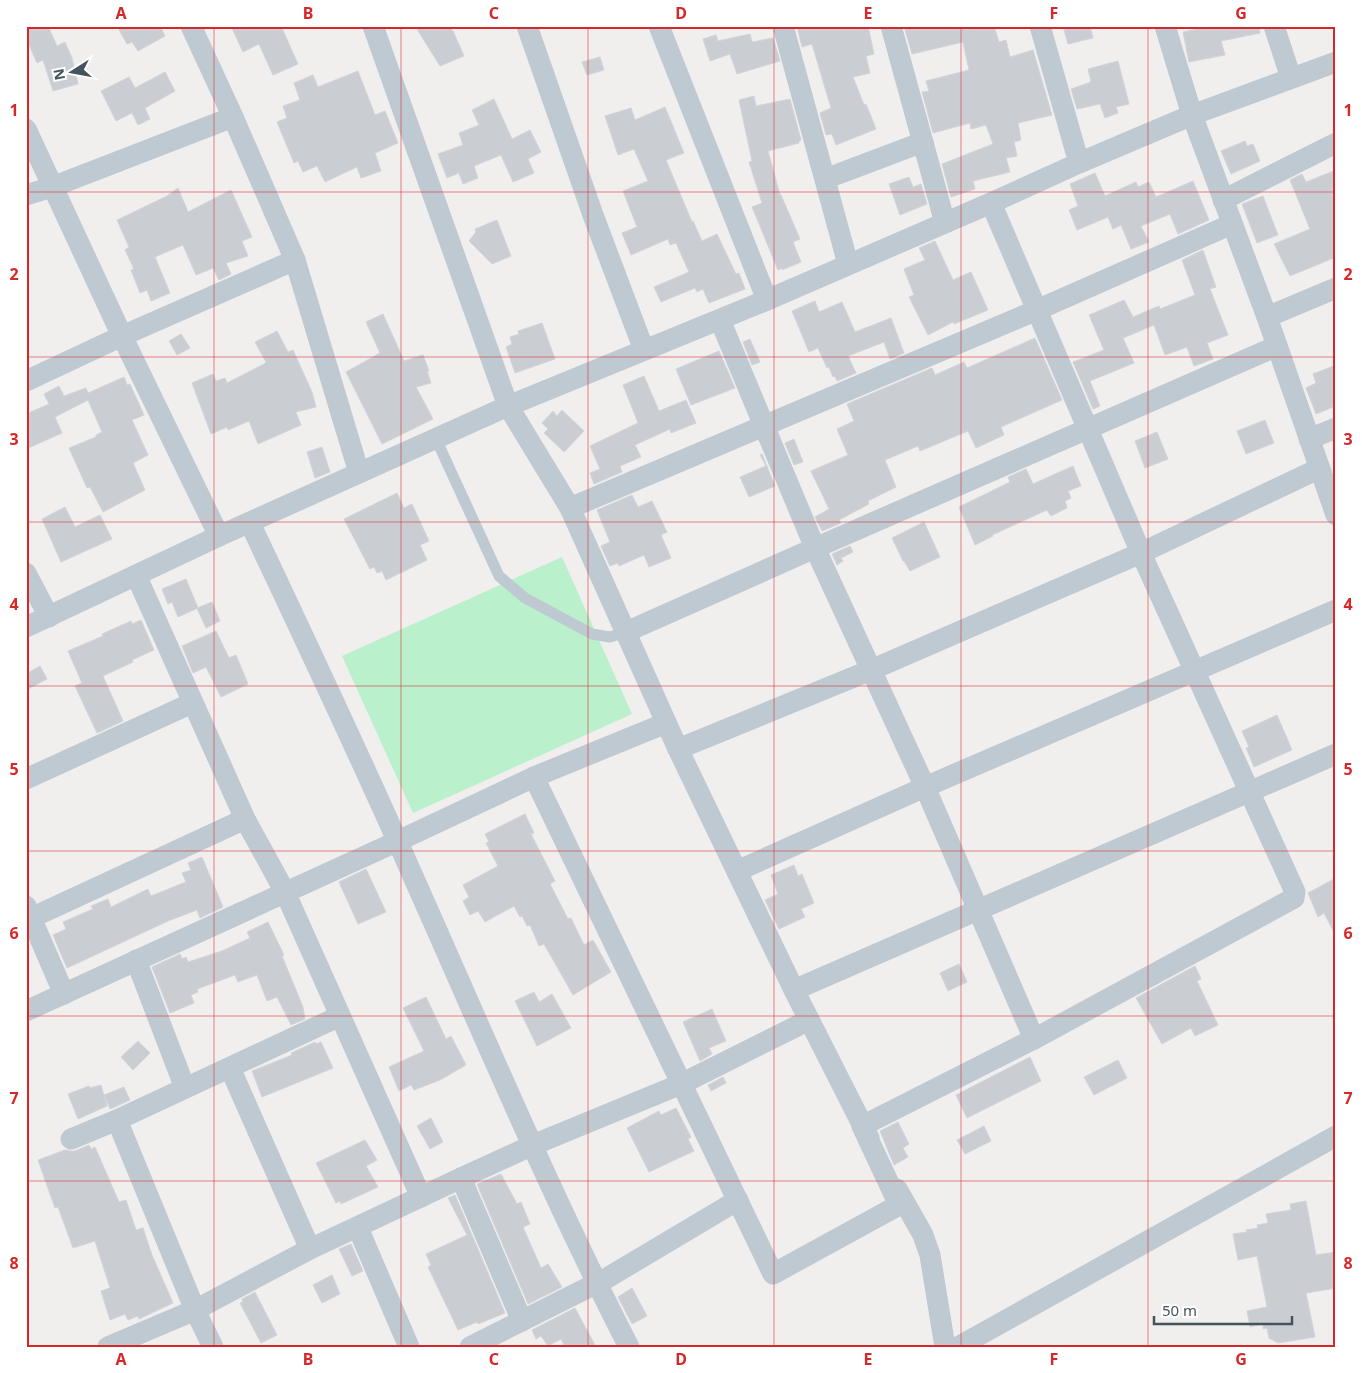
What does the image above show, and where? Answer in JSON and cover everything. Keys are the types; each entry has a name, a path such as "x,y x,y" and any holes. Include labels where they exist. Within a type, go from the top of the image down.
{"street":[{"path":"192,26 295,260 359,473"},
{"path":"373,26 508,406 570,508 678,749 899,1205 773,1274 534,777"},
{"path":"526,26 593,215 644,350"},
{"path":"659,26 767,300"},
{"path":"783,26 848,264"},
{"path":"891,26 945,224"},
{"path":"1040,26 1078,162"},
{"path":"1165,26 1192,116 1267,316 1318,469 1336,515"},
{"path":"1274,26 1291,78"},
{"path":"26,627 219,536 508,406 720,320 945,224 1078,162 1192,116 1336,62"},
{"path":"26,195 52,187 233,117"},
{"path":"26,129 122,336 219,536"},
{"path":"825,179 923,142"},
{"path":"1223,200 1336,143"},
{"path":"862,1126 1034,1039 1294,898 1296,892 1249,793 1141,553 991,203"},
{"path":"570,508 1037,310 1232,224"},
{"path":"26,381 122,336 295,260"},
{"path":"1267,316 1336,288"},
{"path":"720,320 815,548 924,787 1034,1039"},
{"path":"626,632 1277,346"},
{"path":"1309,439 1336,428"},
{"path":"678,749 871,670 1141,553 1318,469"},
{"path":"250,523 398,841 533,1145 597,1284 629,1347"},
{"path":"26,573 49,616"},
{"path":"136,575 245,819 284,892 421,1196"},
{"path":"737,871 924,787 1336,610"},
{"path":"26,779 192,703"},
{"path":"26,1011 534,777 666,723"},
{"path":"794,990 1336,754"},
{"path":"64,994 29,912 245,819"},
{"path":"136,960 185,1088"},
{"path":"71,1139 117,1120 340,1016"},
{"path":"108,1347 195,1310 310,1250 421,1196 533,1145 681,1084 809,1020"},
{"path":"230,1068 310,1250"},
{"path":"117,1120 195,1310 213,1347"},
{"path":"862,1126 923,1235 930,1255 945,1347"},
{"path":"958,1347 1336,1136"},
{"path":"460,1178 522,1321"},
{"path":"470,1347 597,1284 738,1200"},
{"path":"358,1228 409,1347"}],"lane":[{"path":"436,439 499,576 525,598 592,634 610,636 626,632"}],"green space":[{"path":"562,557 632,714 413,813 342,656"}],"building":[{"path":"32,26 48,26 57,46 65,42 72,58 78,84 53,91 43,60 37,63 26,38 26,29"},
{"path":"117,26 160,26 165,36 138,51 132,42 127,44"},
{"path":"231,26 281,26 298,64 273,75 259,44 243,52"},
{"path":"415,26 449,26 464,56 440,66"},
{"path":"797,26 868,26 874,54 866,56 870,73 853,77 876,129 836,145 832,134 826,135 820,113 831,108 812,44 802,47"},
{"path":"904,26 994,26 999,42 1006,40 1010,57 1033,50 1052,115 1018,123 1021,140 1014,142 1017,156 1006,158 1010,172 973,181 975,189 951,197 942,164 993,144 986,125 971,129 970,123 933,133 922,92 929,91 926,81 969,70 963,42 912,54"},
{"path":"1063,26 1090,26 1093,38 1068,44"},
{"path":"1202,26 1259,26 1260,33 1221,41 1225,55 1189,62 1183,32 1203,28"},
{"path":"750,34 752,42 773,38 780,61 737,74 730,54 710,61 703,39 716,35 718,41"},
{"path":"600,57 604,70 587,75 582,62"},
{"path":"1118,61 1129,104 1116,107 1118,113 1105,118 1100,104 1077,109 1071,89 1091,82 1088,69"},
{"path":"358,71 375,115 385,111 398,143 375,153 381,171 361,178 357,167 325,182 317,166 303,172 298,161 294,163 277,122 287,118 283,106 300,100 294,83 313,75 318,87"},
{"path":"165,72 175,91 145,108 150,119 138,125 132,113 116,121 101,91 129,77 135,88"},
{"path":"754,96 756,106 790,99 801,140 799,143 768,151 780,195 800,239 793,242 801,262 782,270 782,268 778,270 752,207 762,203 749,162 752,161 739,100"},
{"path":"494,99 512,139 530,130 541,152 528,159 534,173 513,182 501,155 474,166 478,178 463,184 459,173 447,178 438,154 463,145 459,133 479,125 472,110"},
{"path":"665,107 684,153 666,160 692,222 702,241 717,234 736,274 739,273 745,289 709,303 703,289 697,292 695,288 661,302 654,287 689,272 676,243 670,245 668,239 631,255 622,233 637,227 623,191 648,181 634,149 618,155 605,116 631,108 635,120"},
{"path":"1245,141 1247,146 1253,144 1260,161 1231,174 1221,151"},
{"path":"1336,170 1336,257 1290,276 1274,244 1310,229 1290,180 1302,174 1306,182"},
{"path":"1095,173 1105,196 1136,182 1138,187 1149,182 1156,197 1193,181 1209,220 1178,234 1170,214 1141,226 1149,242 1131,249 1121,225 1113,229 1108,217 1077,230 1069,210 1078,206 1070,184"},
{"path":"909,177 913,187 921,184 927,204 900,215 889,184"},
{"path":"178,188 188,212 231,190 252,237 242,241 248,256 226,263 231,274 219,280 213,268 196,275 183,245 155,257 170,293 151,301 147,290 140,293 131,270 134,269 125,250 129,247 117,220 167,196"},
{"path":"1263,196 1278,235 1257,243 1242,204"},
{"path":"497,220 511,256 492,264 469,241 476,232 475,229"},
{"path":"935,241 953,280 971,272 988,310 954,324 953,322 928,335 909,297 914,295 904,269 925,260 919,248"},
{"path":"1203,250 1216,287 1210,289 1228,335 1207,343 1213,359 1194,366 1187,347 1165,355 1154,325 1123,338 1134,363 1090,381 1100,406 1093,409 1073,362 1104,350 1089,315 1124,300 1133,317 1159,306 1160,309 1195,295 1182,260"},
{"path":"815,301 819,312 842,302 855,332 891,318 904,353 890,359 884,342 848,356 856,373 837,381 829,367 827,368 818,348 809,352 792,311"},
{"path":"383,314 404,361 423,355 431,383 416,387 433,419 382,444 346,372 380,353 366,322"},
{"path":"542,323 555,359 515,373 506,347 512,344 510,337 519,334 518,331"},
{"path":"277,331 288,352 293,350 312,392 316,407 296,412 301,425 258,444 249,421 228,430 227,427 211,434 192,383 213,374 216,381 225,378 227,383 264,364 266,362 255,342"},
{"path":"181,334 190,348 177,355 169,341"},
{"path":"1035,338 1062,400 1001,427 1004,435 976,448 968,431 920,451 918,446 885,460 896,487 868,501 869,504 839,520 841,523 822,531 815,517 829,509 811,471 848,455 837,429 854,421 847,404 932,368 935,375 964,362 967,368"},
{"path":"750,339 760,362 752,365 743,342"},
{"path":"719,351 735,388 691,405 676,369"},
{"path":"1336,365 1336,406 1316,414 1306,388 1316,383 1313,374"},
{"path":"644,376 659,411 686,400 696,423 671,433 670,429 635,445 641,457 620,466 622,472 594,484 590,473 600,469 590,446 638,423 623,385"},
{"path":"124,377 127,385 130,384 144,415 132,420 148,455 133,463 145,490 103,512 90,487 87,488 69,448 96,437 96,435 102,432 88,400 55,417 62,433 26,449 26,414 49,404 44,394 59,386 64,396 86,388 88,393"},
{"path":"562,410 584,431 564,452 544,433 548,429 542,423 553,411 557,416"},
{"path":"1265,420 1274,443 1246,454 1237,431"},
{"path":"1157,432 1168,459 1145,468 1135,441"},
{"path":"794,439 803,462 794,465 785,443"},
{"path":"322,447 330,472 315,478 307,452"},
{"path":"762,454 775,486 749,497 740,477 766,466 760,455"},
{"path":"1073,466 1081,486 1068,491 1071,498 1065,501 1067,508 1051,516 1047,510 992,535 975,545 959,507 1010,482 1008,477 1026,469 1033,484"},
{"path":"397,493 404,508 412,504 429,541 420,545 427,560 386,580 382,571 377,573 374,567 370,569 344,519"},
{"path":"632,495 638,507 652,501 667,532 661,535 671,558 649,567 644,555 619,566 618,563 610,566 601,546 610,542 597,510"},
{"path":"65,507 75,527 100,515 112,539 61,562 42,519"},
{"path":"924,522 940,557 910,571 892,538"},
{"path":"850,546 853,552 841,558 843,561 837,565 832,554"},
{"path":"186,579 198,608 178,617 172,602 168,604 162,589"},
{"path":"212,602 220,621 206,628 197,608"},
{"path":"141,620 154,650 103,676 123,721 97,733 75,686 82,683 68,651 103,636 102,634 131,621 132,624"},
{"path":"216,631 229,658 236,655 248,684 221,697 206,667 193,673 182,646"},
{"path":"40,666 47,679 26,690 26,674"},
{"path":"1277,715 1292,750 1254,767 1246,748 1249,747 1242,731"},
{"path":"525,814 534,833 531,834 555,881 550,884 568,919 571,918 584,945 593,940 611,972 573,995 544,944 539,946 530,925 527,926 514,906 485,922 478,911 470,915 463,901 469,897 463,885 498,866 486,843 489,842 485,834"},
{"path":"202,857 223,907 200,918 197,910 168,921 67,968 53,935 66,929 63,922 93,909 91,906 108,899 111,907 148,889 151,896 186,882 182,873 191,870 188,863"},
{"path":"794,865 798,876 802,874 814,903 801,909 805,917 779,929 765,900 778,894 771,875"},
{"path":"366,869 386,912 358,924 339,882"},
{"path":"1336,878 1336,936 1324,913 1318,917 1308,893"},
{"path":"268,922 284,955 282,956 303,1007 305,1019 291,1025 277,997 267,1001 257,975 238,982 235,975 197,989 198,992 191,995 194,1003 170,1013 152,967 180,954 182,959 186,957 188,962 222,951 250,938 247,932"},
{"path":"959,964 967,982 948,991 940,973"},
{"path":"1195,966 1201,979 1197,981 1218,1025 1195,1036 1191,1028 1162,1044 1136,998"},
{"path":"534,992 539,1002 552,994 571,1028 537,1046 515,1001"},
{"path":"426,997 446,1039 451,1036 466,1065 440,1080 414,1090 411,1085 399,1091 389,1067 424,1051 403,1008"},
{"path":"712,1009 726,1041 709,1048 712,1054 700,1061 683,1022"},
{"path":"138,1041 150,1053 133,1070 121,1057"},
{"path":"315,1042 316,1044 321,1042 333,1068 262,1097 252,1071 292,1055 291,1053"},
{"path":"1030,1057 1041,1081 967,1118 956,1095"},
{"path":"1118,1060 1127,1078 1094,1095 1084,1077"},
{"path":"723,1077 726,1083 711,1091 708,1085"},
{"path":"101,1085 107,1106 78,1119 68,1094 89,1086 90,1088"},
{"path":"124,1087 130,1100 110,1109 104,1095"},
{"path":"676,1108 691,1137 688,1139 694,1151 649,1172 627,1128 659,1111 661,1115"},
{"path":"431,1118 443,1142 430,1149 417,1126"},
{"path":"898,1122 909,1144 903,1148 908,1157 894,1165 880,1131"},
{"path":"984,1126 991,1141 965,1154 957,1140"},
{"path":"365,1140 377,1160 366,1166 378,1187 341,1204 340,1201 336,1203 316,1163"},
{"path":"89,1145 91,1149 95,1147 119,1202 126,1200 136,1230 143,1228 152,1255 173,1303 139,1319 138,1316 128,1320 125,1314 110,1320 101,1291 110,1288 95,1241 73,1248 58,1207 55,1208 38,1160 65,1150 75,1151"},
{"path":"501,1174 517,1204 521,1202 530,1224 523,1227 541,1268 548,1264 562,1287 528,1304 477,1184"},
{"path":"455,1195 505,1313 458,1330 428,1267 431,1265 426,1254 467,1235 448,1198"},
{"path":"1306,1201 1316,1255 1336,1252 1336,1288 1306,1293 1315,1337 1278,1343 1269,1338 1267,1328 1263,1329 1263,1324 1250,1327 1247,1311 1267,1307 1257,1256 1238,1260 1233,1234 1258,1228 1257,1225 1268,1223 1266,1214 1291,1210 1290,1204"},
{"path":"351,1244 363,1271 352,1276 339,1249"},
{"path":"332,1275 340,1294 322,1303 313,1285"},
{"path":"632,1288 647,1316 632,1324 618,1297"},
{"path":"255,1292 277,1335 261,1343 240,1303 243,1302 242,1299"},
{"path":"575,1308 596,1347 565,1347 561,1339 548,1346 541,1336 536,1339 532,1330"}]}
